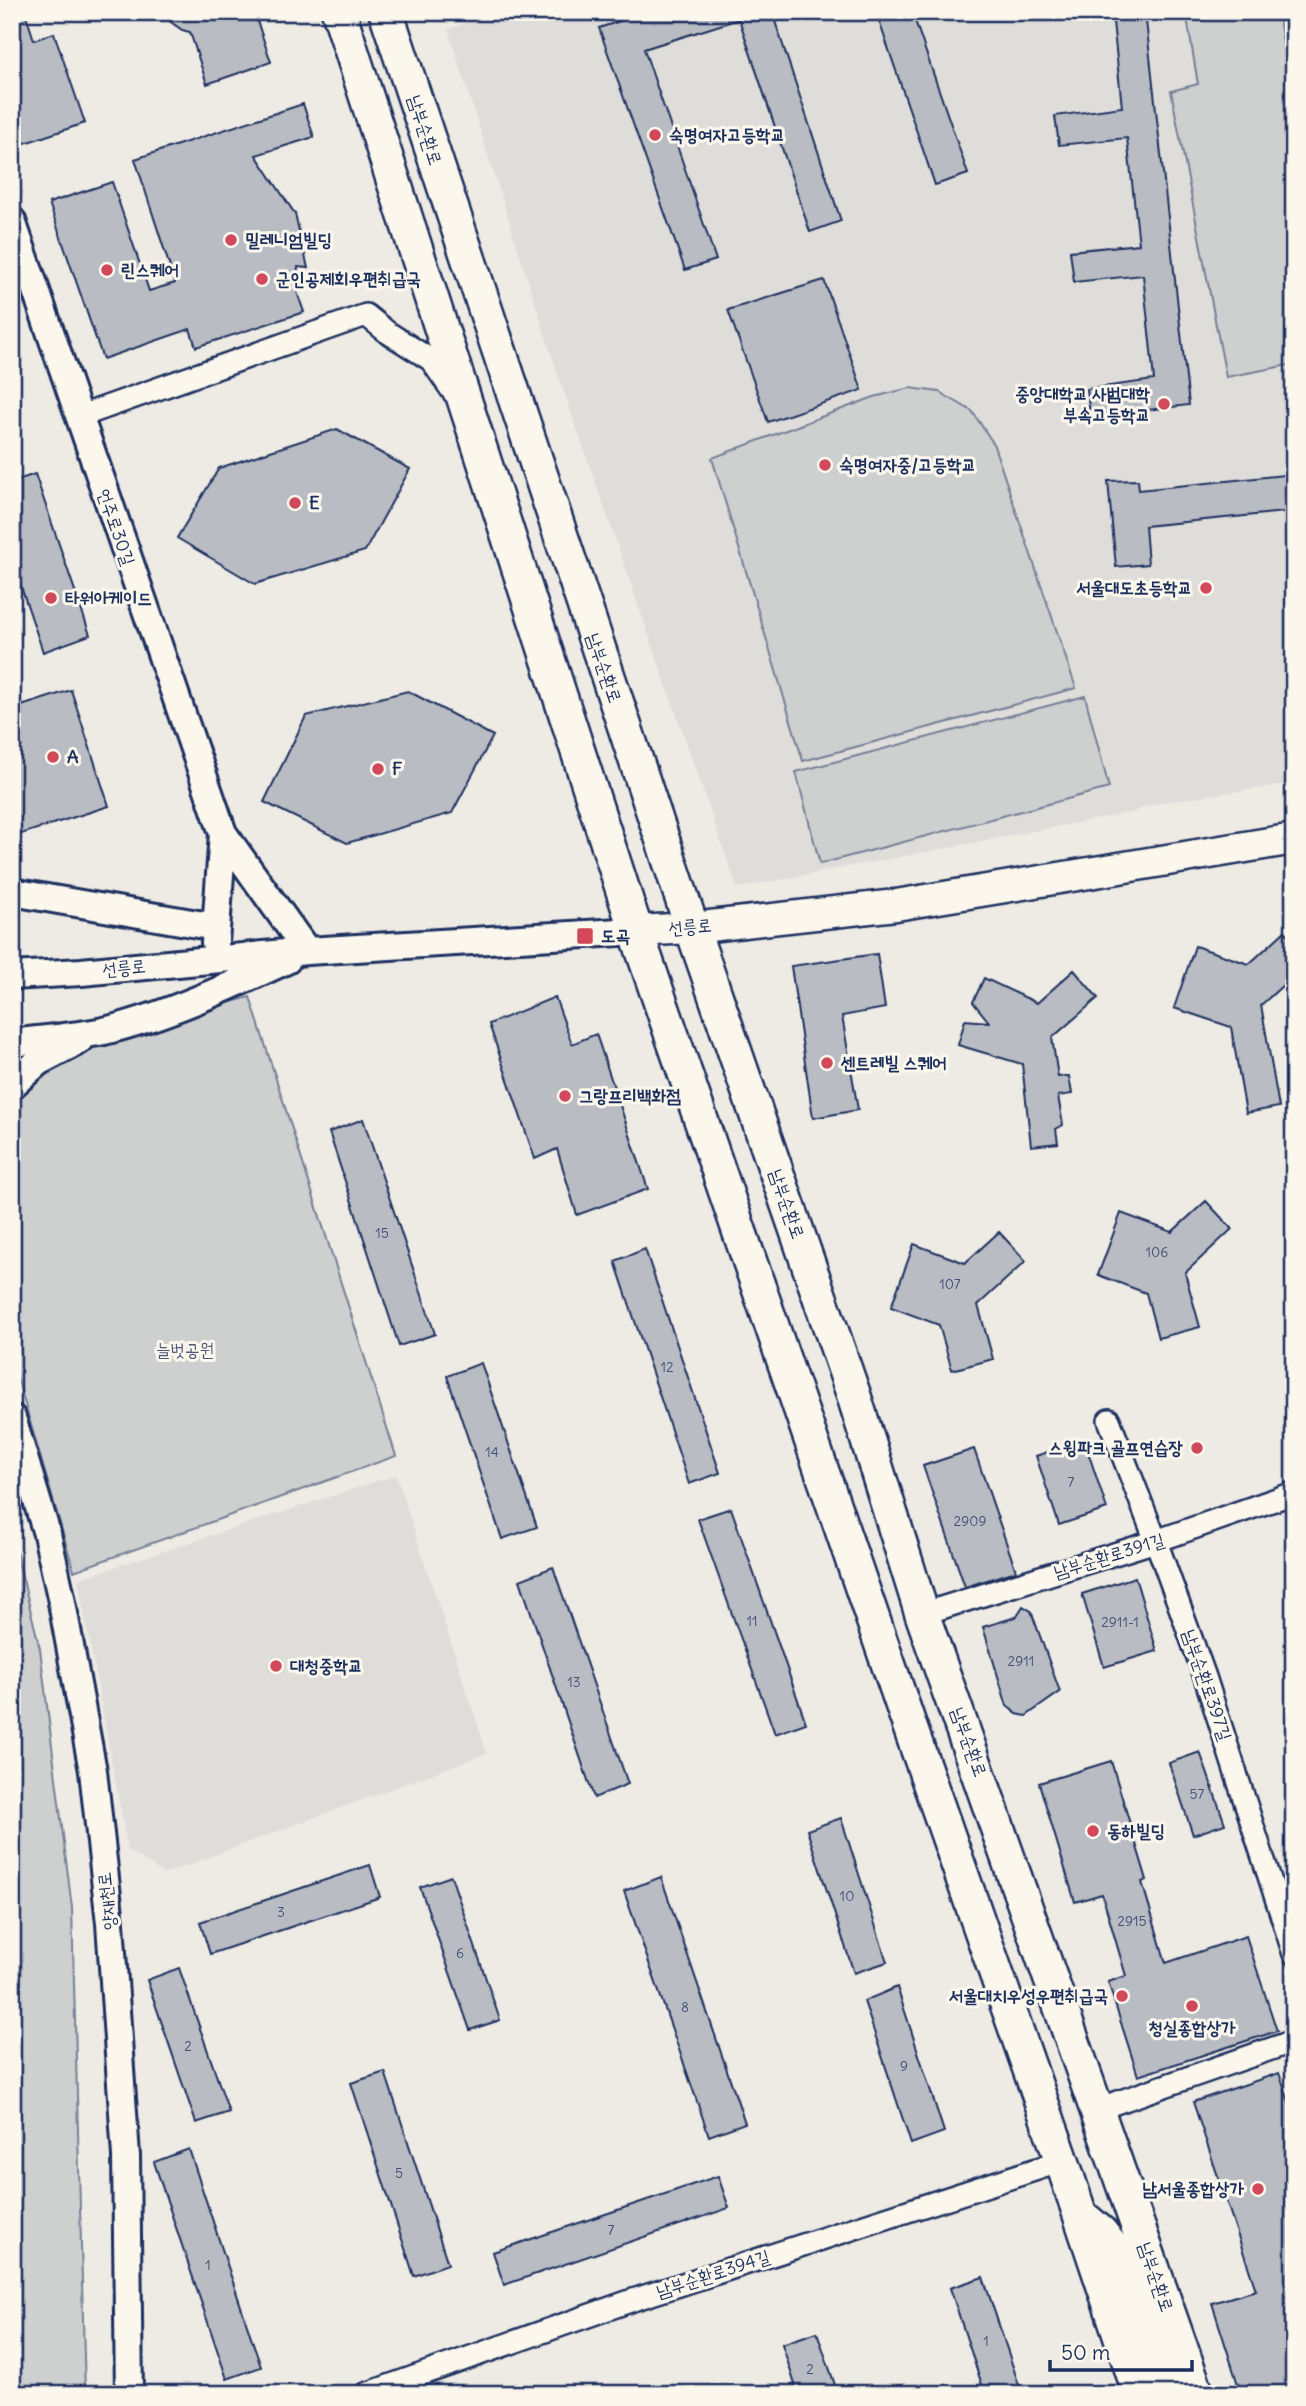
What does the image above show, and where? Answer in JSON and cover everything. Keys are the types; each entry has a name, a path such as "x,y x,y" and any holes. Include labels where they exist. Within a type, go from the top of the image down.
{"main road":[{"path":"339,12 636,931 1062,2161 1140,2394"},
{"name":"남부순환로","path":"386,12 692,928 853,1392 922,1614 1197,2394"},
{"name":"선릉로","path":"636,931 692,928 896,905 1294,839"},
{"path":"1080,2215 1101,2233 1121,2259 1167,2394"}],"street":[{"name":"언주로30길","path":"12,221 223,833"},
{"path":"78,417 366,315 431,360 467,411"},
{"path":"215,960 223,833"},
{"path":"12,1043 102,1031 130,1024 232,985 307,951 223,833"},
{"path":"12,892 215,927"},
{"name":"선릉로","path":"12,976 307,951 636,931"},
{"path":"12,1085 38,1062 102,1031"},
{"name":"양재천로","path":"12,1418 47,1534 93,1771 110,1923 126,2156 129,2394"},
{"name":"남부순환로397길","path":"1108,1420 1156,1541 1209,1690 1294,1954"},
{"name":"남부순환로391길","path":"922,1614 1156,1541 1294,1493"},
{"path":"1098,2109 1294,2041"},
{"name":"남부순환로394길","path":"366,2394 633,2300 1062,2161"}],"shaded area":[{"name":"숙명여자중/고등학교","path":"498,12 1294,12 1294,783 1163,802 1134,812 737,888 559,378 448,29"},
{"name":"대청중학교","path":"396,1475 487,1753 164,1874 128,1850 78,1579"}],"green space":[{"path":"1186,12 1278,12 1287,68 1294,68 1294,364 1226,377 1171,91 1198,84"},
{"path":"910,388 939,392 972,411 993,443 1076,688 803,761 712,458 874,397"},
{"path":"1085,696 1109,788 820,864 796,772"},
{"name":"늘벗공원","path":"250,997 396,1456 74,1571 12,1360 12,1084 57,1049"},
{"path":"12,1535 40,1649 72,1908 85,2394 12,2394"}],"building":[{"path":"12,12 25,12 34,40 54,33 85,123 22,144 12,116"},
{"path":"157,12 254,12 271,62 207,84 190,32 182,30"},
{"name":"숙명여자고등학교","path":"647,12 772,12 841,221 810,232 739,19 644,49 716,260 685,270 599,28"},
{"path":"876,12 912,12 968,174 935,185"},
{"name":"중앙대학교 사범대학 부속고등학교","path":"1112,12 1145,12 1189,405 1090,417 1087,389 1154,380 1143,275 1074,282 1070,251 1139,244 1127,138 1059,145 1055,116 1122,107"},
{"name":"밀레니엄빌딩","path":"303,104 314,137 256,155 295,214 308,268 298,267 296,289 304,312 196,347 190,329 103,359 49,203 112,182 149,291 175,283 135,159"},
{"path":"824,280 862,390 768,422 728,310"},
{"name":"E","path":"337,429 410,469 365,551 255,584 177,538 219,468"},
{"name":"타워아케이드","path":"35,474 90,635 43,652 12,560 12,482"},
{"name":"서울대도초등학교","path":"1294,474 1294,511 1145,526 1148,564 1116,567 1108,481 1138,480 1139,490"},
{"name":"A","path":"71,690 109,806 12,837 12,709"},
{"name":"F","path":"408,691 493,736 452,813 347,843 264,802 306,716"},
{"path":"1285,931 1294,941 1294,975 1261,1005 1279,1107 1246,1113 1231,1027 1174,1008 1195,946 1249,964"},
{"name":"센트레빌 스퀘어","path":"877,954 885,1008 842,1016 858,1110 813,1118 791,966"},
{"path":"1074,970 1098,998 1052,1038 1058,1077 1069,1076 1072,1094 1058,1096 1063,1125 1056,1129 1058,1143 1031,1146 1022,1064 958,1045 965,1020 989,1022 973,1002 984,978 1037,1003"},
{"name":"그랑프리백화점","path":"555,997 572,1044 596,1034 648,1189 577,1215 557,1149 535,1159 489,1024"},
{"path":"363,1119 435,1334 399,1346 329,1132"},
{"path":"1206,1201 1232,1229 1185,1273 1200,1327 1158,1338 1146,1293 1098,1275 1121,1213 1172,1232"},
{"path":"999,1232 1026,1261 978,1305 993,1359 952,1370 939,1325 891,1307 914,1244 965,1263"},
{"path":"645,1249 720,1473 689,1484 615,1261"},
{"path":"481,1363 537,1527 502,1539 447,1376"},
{"path":"1084,1440 1107,1509 1059,1525 1036,1456"},
{"path":"974,1449 1016,1571 965,1587 923,1466"},
{"path":"731,1508 806,1723 775,1734 698,1519"},
{"path":"553,1567 628,1784 594,1798 520,1580"},
{"path":"1135,1577 1157,1651 1104,1667 1082,1594"},
{"path":"1023,1606 1031,1611 1060,1692 1026,1716 1017,1714 1007,1706 983,1627 1016,1617"},
{"path":"1200,1752 1225,1824 1193,1835 1169,1763"},
{"path":"1111,1761 1147,1880 1142,1882 1166,1963 1246,1936 1277,2031 1138,2076 1108,1982 1126,1976 1102,1894 1075,1902 1039,1783"},
{"path":"841,1818 887,1962 854,1973 807,1830"},
{"path":"370,1865 380,1897 210,1954 200,1922"},
{"path":"451,1876 500,2020 470,2030 420,1887"},
{"path":"661,1877 745,2123 709,2136 624,1891"},
{"path":"179,1968 229,2112 196,2123 147,1980"},
{"path":"897,1987 944,2132 911,2144 864,2001"},
{"path":"385,2072 448,2264 414,2276 351,2083"},
{"name":"남서울종합상가","path":"1279,2073 1294,2116 1294,2394 1241,2394 1212,2303 1256,2290 1193,2102"},
{"path":"189,2149 261,2367 227,2379 154,2162"},
{"path":"718,2176 729,2208 504,2285 493,2252"},
{"path":"983,2277 1022,2394 985,2394 950,2288"},
{"path":"817,2332 838,2394 798,2394 782,2344"}],"place":[{"name":"숙명여자고등학교","path":"655,135"},
{"name":"밀레니엄빌딩","path":"231,240"},
{"name":"린스퀘어","path":"107,270"},
{"name":"군인공제회우편취급국","path":"262,279"},
{"name":"중앙대학교 사범대학 부속고등학교","path":"1164,404"},
{"name":"숙명여자중/고등학교","path":"825,465"},
{"name":"E","path":"295,503"},
{"name":"서울대도초등학교","path":"1206,588"},
{"name":"타워아케이드","path":"51,598"},
{"name":"A","path":"53,757"},
{"name":"F","path":"378,769"},
{"name":"도곡","path":"585,936"},
{"name":"센트레빌 스퀘어","path":"827,1063"},
{"name":"그랑프리백화점","path":"565,1096"},
{"name":"스윙파크 골프연습장","path":"1197,1448"},
{"name":"대청중학교","path":"276,1666"},
{"name":"동하빌딩","path":"1093,1831"},
{"name":"서울대치우성우편취급국","path":"1122,1996"},
{"name":"청실종합상가","path":"1192,2006"},
{"name":"남서울종합상가","path":"1258,2189"}]}
